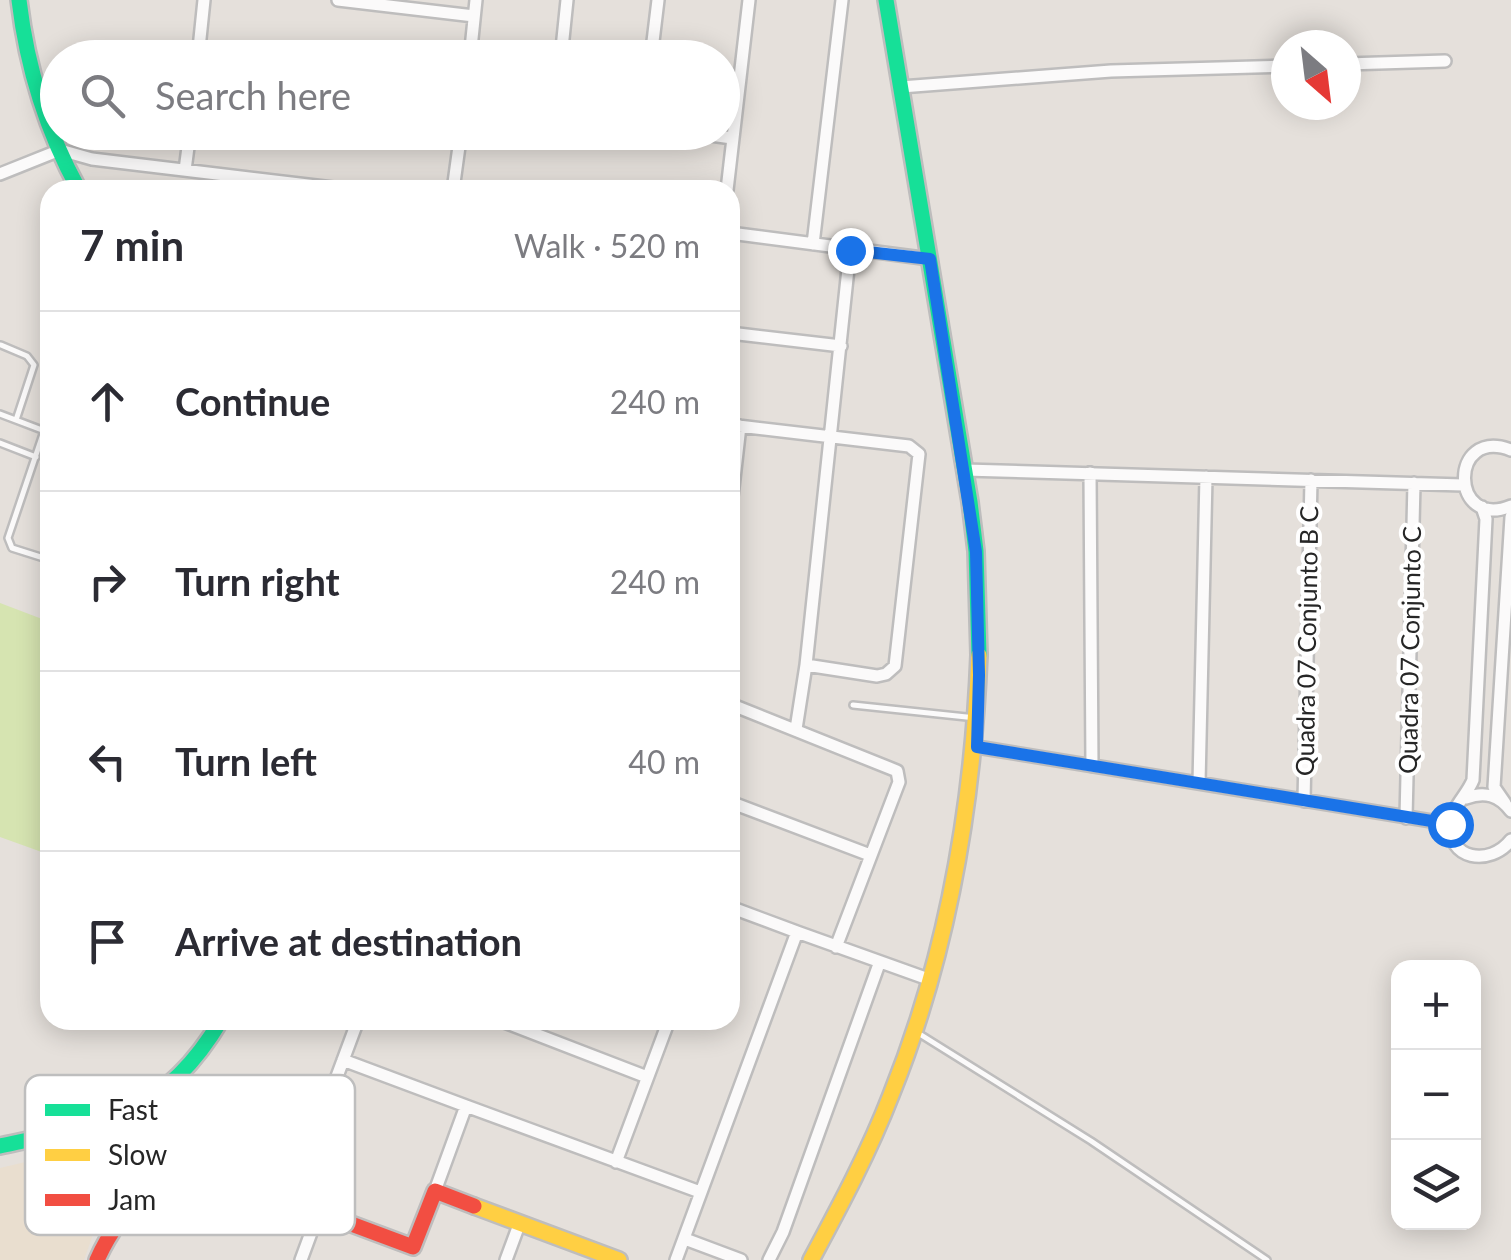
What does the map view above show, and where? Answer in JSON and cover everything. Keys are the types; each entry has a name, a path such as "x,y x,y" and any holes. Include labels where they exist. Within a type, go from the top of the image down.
{"street":[{"path":"19,0 22,36 40,106"},
{"path":"200,40 204,0"},
{"path":"338,0 474,16"},
{"path":"472,40 476,0"},
{"path":"563,40 567,0"},
{"path":"654,40 658,0"},
{"path":"740,73 749,0"},
{"path":"813,244 842,0"},
{"path":"811,1260 872,1141 931,980 962,855 979,719 976,552 886,0"},
{"path":"1361,64 1444,62"},
{"path":"900,88 1112,71 1271,66"},
{"path":"60,150 73,180"},
{"path":"0,174 60,150 92,159 255,180"},
{"path":"186,170 188,150"},
{"path":"454,180 459,150"},
{"path":"728,180 731,150"},
{"path":"76,180 78,164 92,159"},
{"path":"740,234 930,259"},
{"path":"796,728 850,250"},
{"path":"740,334 841,346"},
{"path":"740,427 909,446 918,454 894,666 886,674 868,675 806,665"},
{"path":"1511,450 1499,446 1479,450 1465,466 1464,485 1469,496 1482,507 1496,510 1511,506"},
{"path":"965,470 1464,485"},
{"path":"1090,474 1092,766"},
{"path":"1199,784 1206,477"},
{"name":"Quadra 07 Conjunto B C","path":"1304,801 1311,480"},
{"name":"Quadra 07 Conjunto C","path":"1406,818 1414,484"},
{"path":"1482,507 1486,519 1473,780 1450,824 1456,844 1473,856 1494,855 1511,840"},
{"path":"1508,807 1494,787 1511,517"},
{"path":"740,708 897,772 900,782 836,947"},
{"path":"977,747 1450,824"},
{"path":"1466,798 1486,794 1508,807"},
{"path":"740,806 870,855"},
{"path":"740,911 931,980"},
{"path":"676,1260 797,932"},
{"path":"769,1260 783,1232 879,964"},
{"path":"180,1075 198,1058 216,1030"},
{"path":"337,1075 354,1030"},
{"path":"525,1030 647,1077"},
{"path":"616,1162 664,1030"},
{"path":"343,1060 700,1192"},
{"path":"355,1227 411,1253 466,1106"},
{"path":"0,1146 25,1140"},
{"path":"435,1191 602,1257 620,1260"},
{"path":"506,1260 520,1222"},
{"path":"97,1260 108,1235"},
{"path":"301,1260 310,1235"},
{"path":"685,1239 741,1260"}],"lane":[{"path":"1,345 27,356 34,365 16,420"},
{"path":"0,414 40,429"},
{"path":"0,443 36,456"},
{"path":"40,447 9,544 40,556"},
{"path":"853,705 979,719"},
{"path":"913,1030 1091,1141 1268,1260"}],"shaded area":[{"path":"25,1162 25,1235 93,1235 84,1260 0,1260 0,1168"}],"green space":[{"path":"0,603 40,618 40,851 0,837"}],"traffic: fast":[{"path":"19,0 40,98"},
{"path":"886,0 970,502 976,551 979,655"},
{"path":"59,150 74,180"},
{"path":"179,1075 214,1030"},
{"path":"0,1146 25,1141"}],"traffic: slow":[{"path":"811,1260 882,1116 928,988 964,823 979,655"},
{"path":"474,1206 619,1260"}],"traffic: jam":[{"path":"355,1225 413,1247 435,1191 474,1206"},
{"path":"97,1260 110,1235"}],"route":[{"path":"850,250 930,259 976,552 977,747 1450,824"}]}
